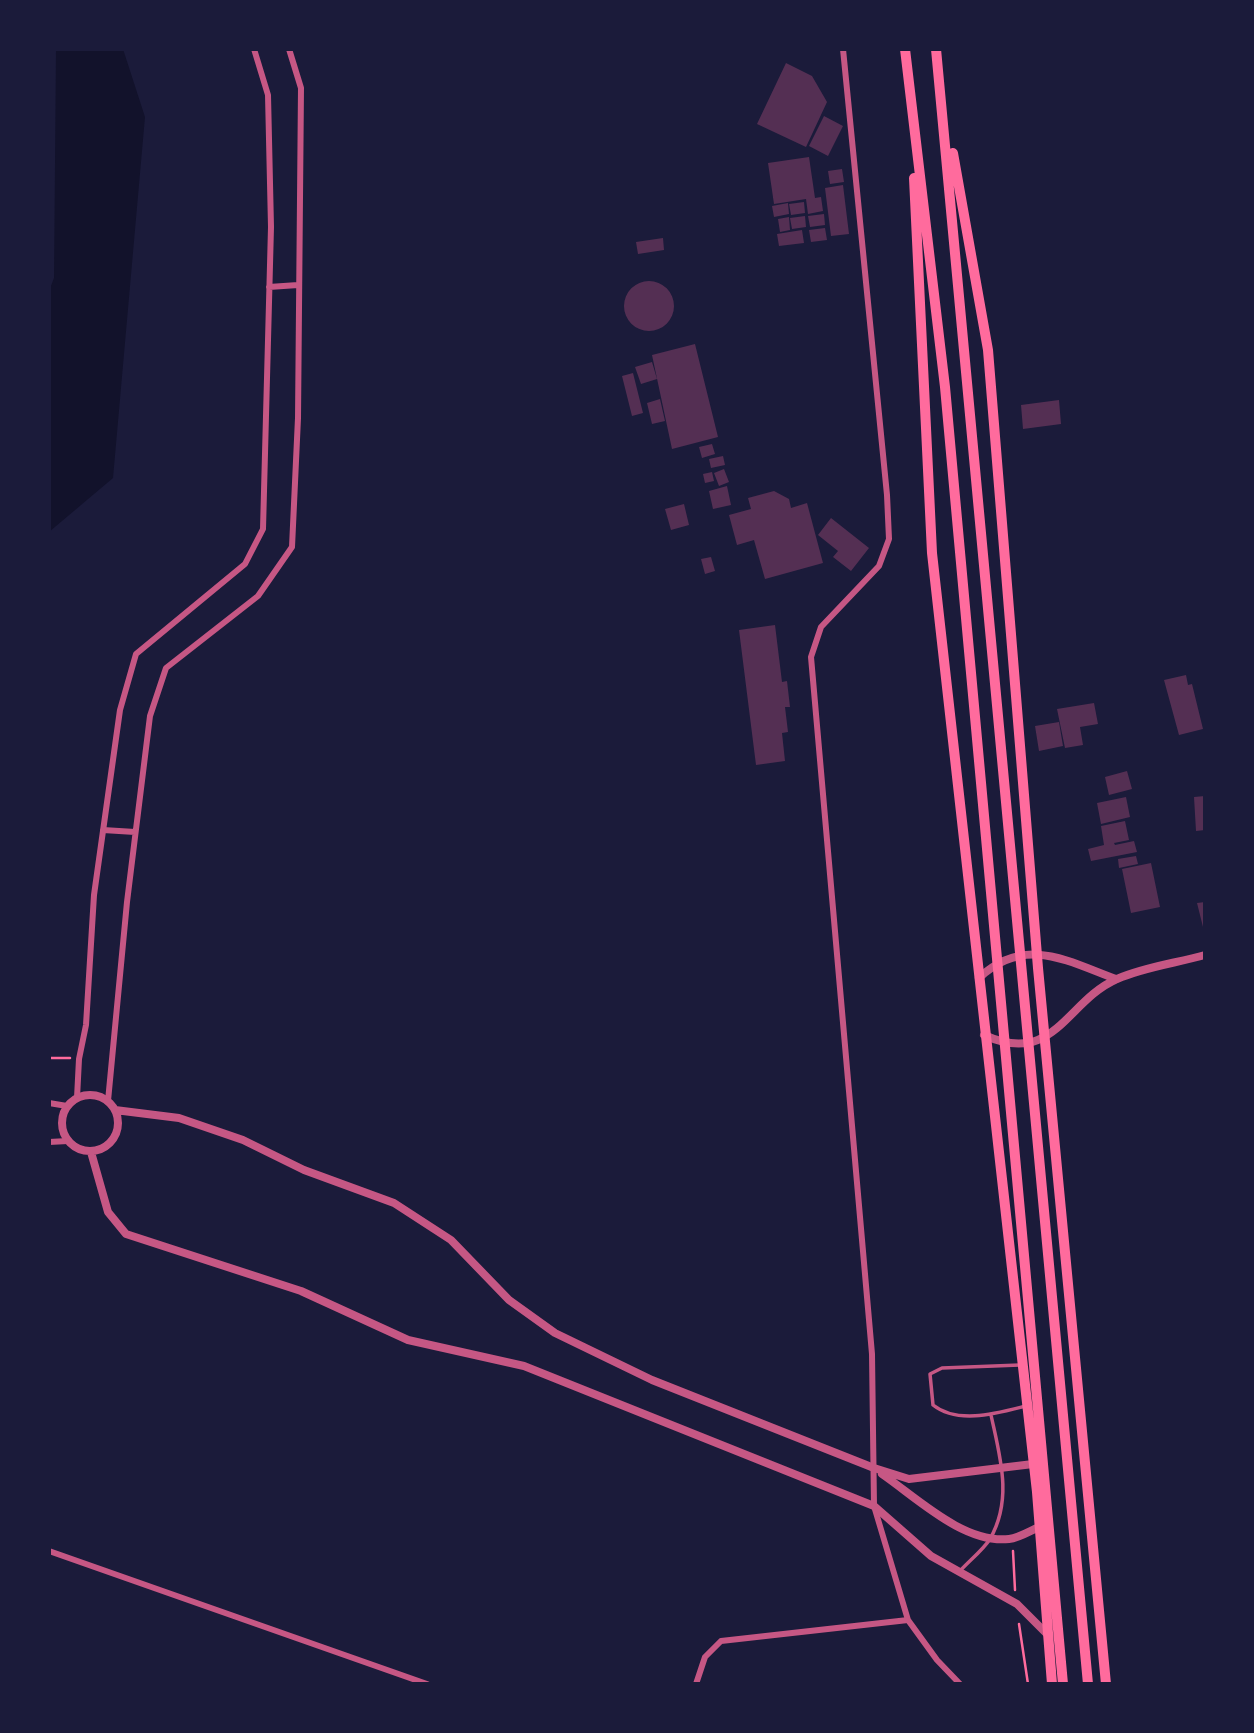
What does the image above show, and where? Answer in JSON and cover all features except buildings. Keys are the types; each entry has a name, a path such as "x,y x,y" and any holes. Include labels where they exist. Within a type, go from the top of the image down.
{"highway":[{"path":"905,49 946,387 1063,1684"},
{"path":"936,49 988,350 1037,955 1106,1684"},
{"path":"939,71 1088,1684"},
{"path":"910,92 932,553 1027,1405 1052,1684"}],"street":[{"path":"77,1098 79,1059 86,1025 94,895 120,710 136,653 245,564 263,529 269,287 268,95 254,49"},
{"path":"108,1101 149,716 166,668 258,596 292,547 298,418 301,88 289,49"},
{"path":"844,49 889,539 878,566 821,627 811,657 871,1340 874,1506 908,1620 937,1660 960,1684"},
{"path":"269,287 298,285"},
{"path":"103,830 135,832"},
{"path":"979,978 990,968 1011,959 1037,955 1063,958 1116,979"},
{"path":"984,1035 999,1042 1018,1044 1045,1037 1060,1029 1087,999 1116,979 1205,955"},
{"path":"93,1095 108,1101 115,1110 118,1128 114,1137 108,1145 91,1152 74,1147 68,1141 62,1124 67,1106 77,1098 93,1095"},
{"path":"49,1103 67,1106"},
{"path":"115,1110 178,1118 243,1140 304,1170 394,1203 451,1240 509,1300 555,1333 652,1380 874,1468 909,1479 1033,1464"},
{"path":"49,1142 68,1141"},
{"path":"91,1152 108,1212 126,1234 301,1292 408,1340 524,1366 874,1506 931,1556 1017,1604 1048,1635"},
{"path":"874,1468 943,1516 990,1539 1012,1539 1039,1527"},
{"path":"49,1551 428,1684"},
{"path":"49,1561 58,1556"},
{"path":"696,1684 705,1657 721,1641 908,1620"}],"lane":[{"path":"1022,1365 942,1368 930,1374 933,1405 944,1414 991,1415 1027,1405"},
{"path":"960,1571 990,1539 1004,1500 1003,1468 991,1415"}],"path":[{"path":"49,1058 79,1059"}],"shaded area":[{"path":"56,49 123,49 145,117 113,478 49,532 49,291 54,278"}]}
